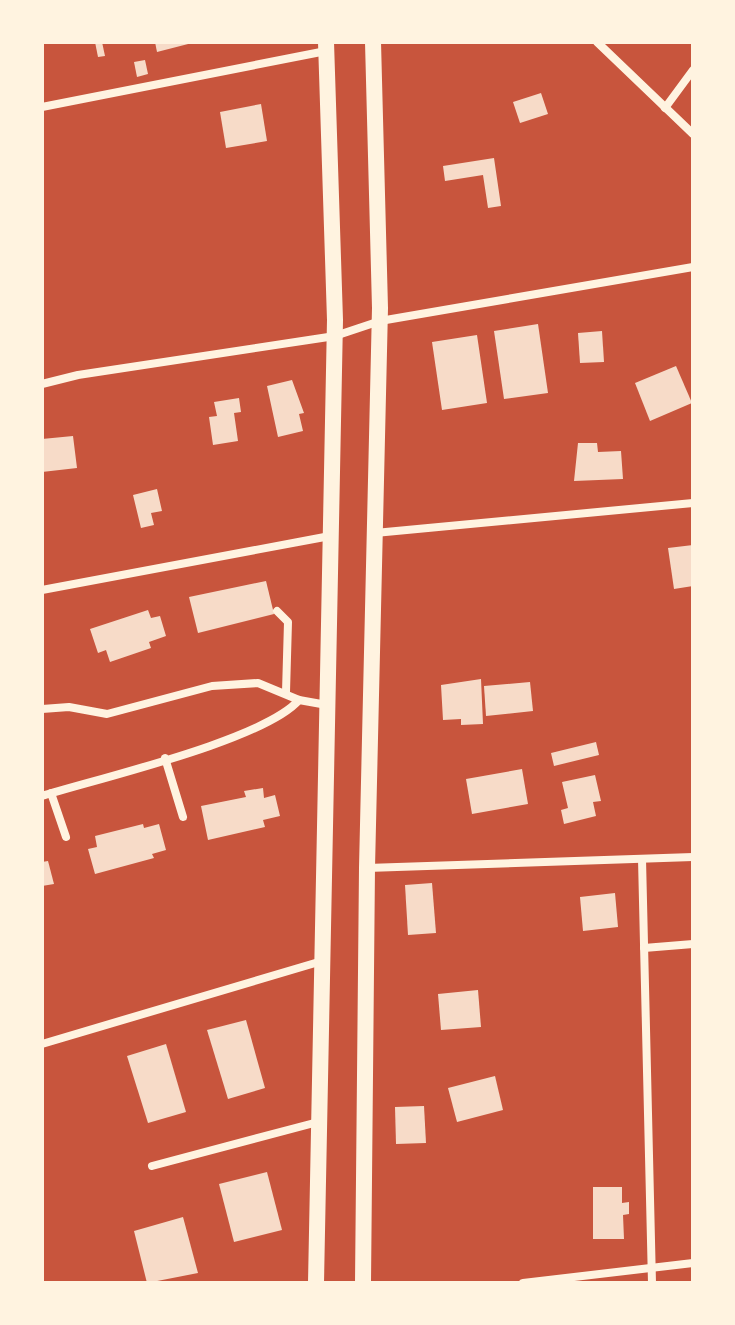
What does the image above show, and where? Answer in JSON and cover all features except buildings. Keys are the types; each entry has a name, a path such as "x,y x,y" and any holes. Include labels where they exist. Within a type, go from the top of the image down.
{"main road":[{"path":"363,1283 367,868 380,321 373,42"},
{"path":"316,1283 335,336 326,47"}],"street":[{"path":"597,42 693,134"},
{"path":"42,107 326,47"},
{"path":"665,108 693,70"},
{"path":"42,384 78,375 335,336 380,321 693,267"},
{"path":"375,533 693,503"},
{"path":"42,590 331,536"},
{"path":"277,611 288,622 286,692"},
{"path":"42,709 69,707 107,714 212,686 258,683 286,692 299,700 328,705"},
{"path":"66,837 47,794 254,731 288,712 299,700"},
{"path":"165,758 183,817"},
{"path":"367,868 693,857"},
{"path":"642,859 652,1283"},
{"path":"644,948 693,944"},
{"path":"42,1044 322,961"},
{"path":"152,1166 319,1122"},
{"path":"523,1283 693,1263"}]}
